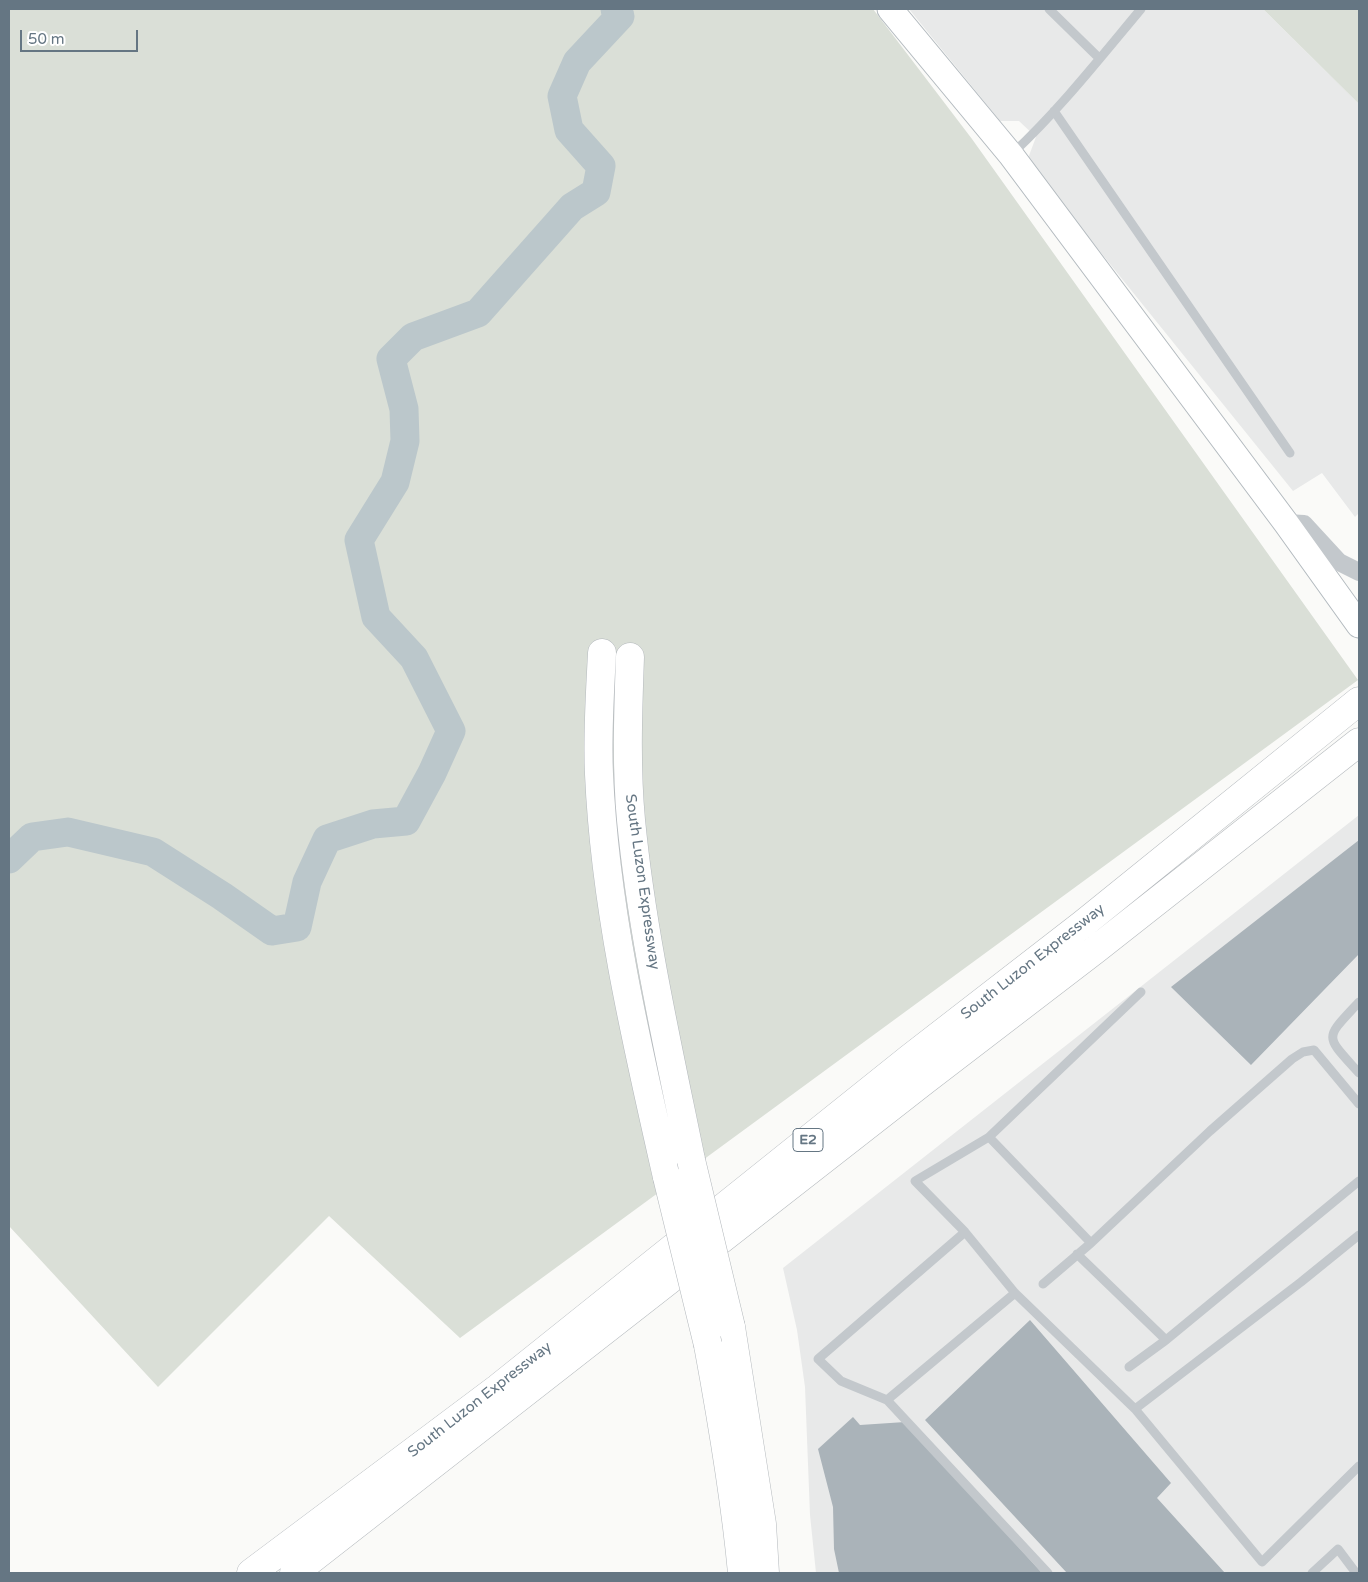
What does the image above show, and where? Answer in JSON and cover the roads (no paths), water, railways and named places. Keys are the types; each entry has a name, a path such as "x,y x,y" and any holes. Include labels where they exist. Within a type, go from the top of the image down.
{"highway":[{"path":"602,653 598,773 604,851 634,1030 708,1345 723,1427 737,1521 742,1573"},
{"name":"South Luzon Expressway","path":"630,658 627,759 631,820 644,921 691,1160 731,1327 762,1524 765,1573"},
{"name":"South Luzon Expressway","path":"252,1573 498,1388 910,1058 1083,924 1359,701"},
{"name":"South Luzon Expressway","path":"294,1573 1095,950 1359,742"}],"street":[{"path":"890,9 1011,155 1286,523 1358,623"},
{"path":"1286,523 1304,524 1339,562 1359,572"}],"lane":[{"path":"1049,9 1099,58"},
{"path":"1011,155 1035,133 1141,9"},
{"path":"1054,111 1290,453"},
{"path":"1141,992 989,1137 915,1181 965,1232 1015,1293 1135,1409 1262,1562 1359,1466"},
{"path":"1359,1002 1334,1030 1332,1036 1335,1046 1359,1072"},
{"path":"1043,1284 1091,1243 1210,1131 1292,1059 1303,1052 1314,1050 1359,1104"},
{"path":"989,1137 1091,1243"},
{"path":"1129,1367 1166,1340 1359,1181"},
{"path":"965,1232 818,1359 841,1381 887,1400 1048,1573"},
{"path":"1135,1409 1301,1282 1359,1235"},
{"path":"1077,1254 1166,1340"},
{"path":"887,1400 1015,1293"},
{"path":"1312,1573 1338,1550 1356,1573"}],"waterway":[{"path":"9,859 32,837 68,832 153,852 222,896 272,931 297,927 307,882 327,839 373,824 406,821 432,773 451,731 414,658 376,617 359,540 395,482 405,441 404,409 391,359 413,337 478,313 572,207 596,192 601,166 569,130 562,96 577,62 620,16 615,9"}]}
